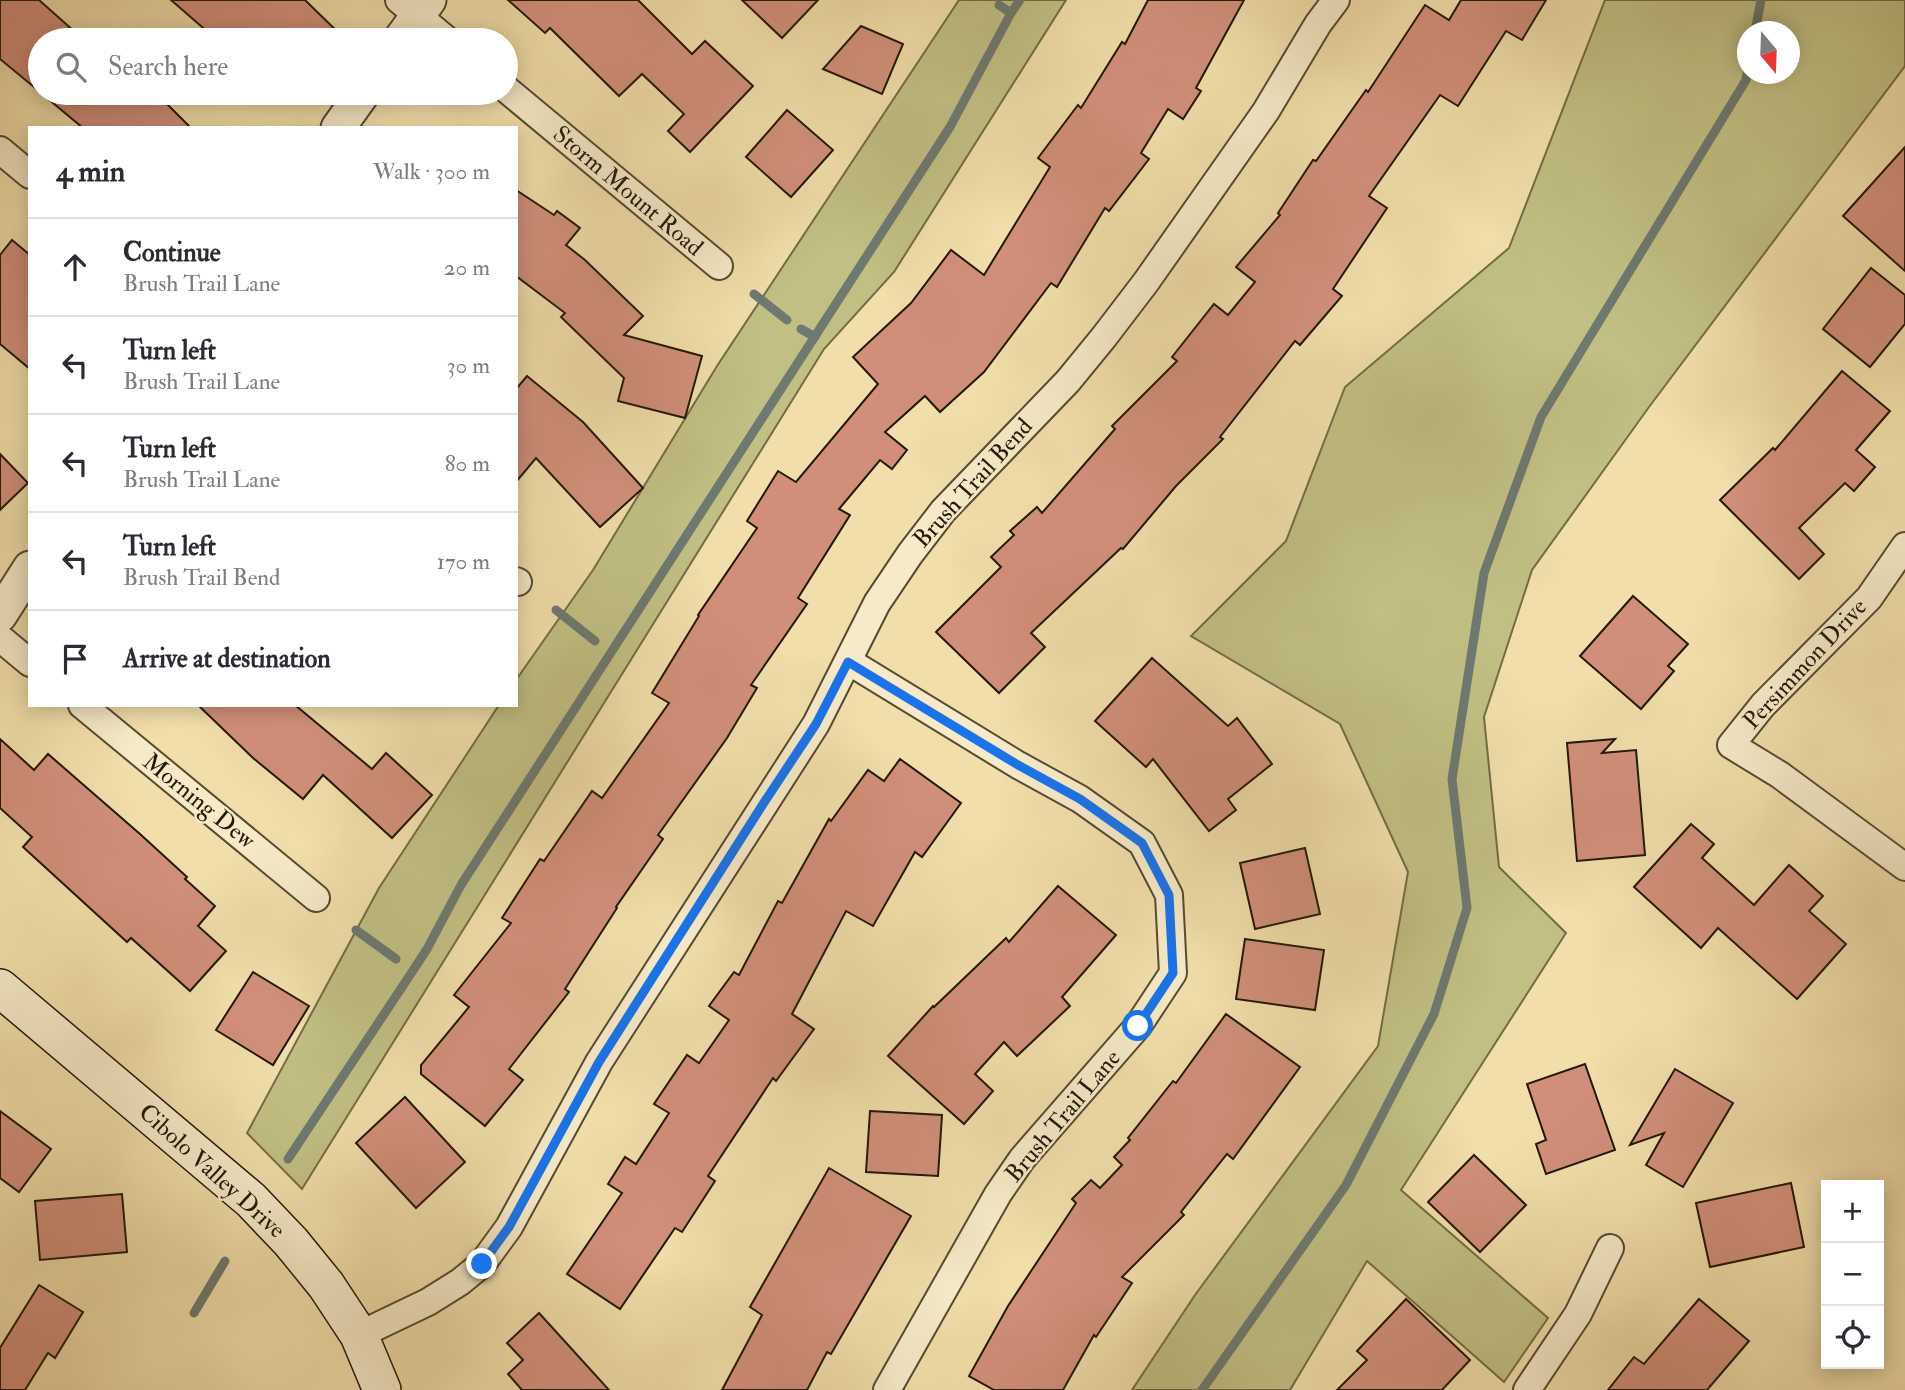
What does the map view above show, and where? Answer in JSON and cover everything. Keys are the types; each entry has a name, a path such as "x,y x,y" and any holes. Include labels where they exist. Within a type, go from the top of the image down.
{"main road":[{"name":"Cibolo Valley Drive","path":"0,988 251,1200 291,1242 326,1285 359,1335 382,1390"}],"street":[{"name":"Brush Trail Bend","path":"359,1335 428,1303 482,1264 509,1227 599,1062 816,724 877,603 909,554 943,511 1068,381 1104,337 1266,111 1318,24 1336,0"},
{"path":"412,14 431,28"},
{"name":"Storm Mount Road","path":"518,99 719,266"},
{"path":"339,126 354,105"},
{"path":"0,150 28,173"},
{"name":"Persimmon Drive","path":"1905,546 1869,598 1763,705 1731,745 1780,775 1905,867"},
{"path":"0,615 28,571"},
{"path":"0,638 28,661"},
{"name":"Brush Trail Lane","path":"848,662 1018,765 1080,799 1142,843 1169,895 1172,947 1173,973 1138,1026 1022,1159 998,1194 887,1390"},
{"name":"Morning Dew","path":"84,707 316,898"},
{"path":"1527,1390 1578,1314 1610,1248"}],"shaded area":[{"path":"959,0 1066,0 894,272 824,349 302,1189 247,1133 379,888 498,707 518,707 518,677 593,570 717,366"},
{"path":"1605,0 1905,0 1905,66 1649,407 1532,570 1484,717 1499,867 1566,933 1401,1190 1548,1318 1504,1382 1367,1261 1290,1390 1132,1390 1195,1295 1378,1046 1408,872 1340,724 1191,636 1286,541 1345,387 1509,248"}],"building":[{"path":"0,0 39,0 70,28 28,28 28,82 0,59"},
{"path":"171,0 305,0 334,28 203,28"},
{"path":"508,0 638,0 692,54 705,41 753,86 690,152 668,131 684,114 642,74 619,96 550,28 545,33"},
{"path":"742,0 818,0 782,38"},
{"path":"1148,0 1244,0 1196,88 1201,91 1183,119 1168,109 1141,153 1149,159 1109,211 1105,208 1057,287 1051,283 984,372 940,412 925,396 885,432 907,450 892,469 880,460 839,509 850,515 798,598 807,604 751,685 757,688 727,738 658,835 663,839 616,907 565,989 569,992 509,1069 523,1080 485,1126 421,1074 421,1065 469,1007 454,995 511,923 502,918 540,859 544,861 592,791 602,798 669,703 652,693 698,615 757,528 747,521 778,471 796,482 878,384 853,357 911,303 951,250 984,275 1050,167 1038,158 1078,105 1081,108 1122,42 1125,44"},
{"path":"1461,0 1546,0 1522,40 1506,31 1458,106 1440,95 1369,196 1387,208 1333,289 1342,296 1300,345 1295,341 1220,437 1223,439 1176,486 1123,549 1031,633 1045,647 999,693 936,632 1001,567 991,557 1014,535 1010,531 1037,507 1042,513 1115,429 1112,426 1177,361 1172,357 1214,304 1228,315 1255,282 1236,267 1280,215 1278,213 1313,160 1316,161 1366,90 1368,92 1425,5 1449,20"},
{"path":"861,26 903,44 882,94 823,69"},
{"path":"55,105 168,105 189,126 81,126"},
{"path":"787,110 833,150 791,197 746,157"},
{"path":"1905,147 1905,271 1843,216"},
{"path":"518,191 554,215 557,211 580,228 566,245 643,316 624,335 702,356 685,418 618,401 624,378 561,317 565,313 518,278"},
{"path":"12,240 28,253 28,367 0,344 0,255"},
{"path":"1871,268 1905,295 1905,324 1870,367 1823,329"},
{"path":"1842,371 1890,411 1856,450 1875,467 1854,491 1845,483 1799,528 1824,554 1799,579 1720,500 1773,448 1775,450"},
{"path":"527,376 583,422 643,488 600,527 536,458 518,480 518,387"},
{"path":"0,454 28,483 0,510"},
{"path":"1633,596 1688,644 1668,666 1674,671 1641,709 1580,656"},
{"path":"1152,658 1228,726 1237,718 1272,764 1228,799 1236,810 1209,831 1153,759 1146,767 1095,721"},
{"path":"200,707 297,707 372,769 386,753 432,795 392,838 323,775 303,799 253,758"},
{"path":"0,739 34,770 48,754 140,834 215,906 198,926 226,951 190,991 131,938 127,942 23,847 32,837 0,808"},
{"path":"1615,739 1602,753 1636,750 1645,855 1577,861 1567,743"},
{"path":"900,759 961,803 922,857 915,852 873,926 846,911 792,1014 814,1029 776,1081 773,1078 708,1176 715,1181 682,1232 675,1228 620,1309 567,1274 622,1193 608,1184 625,1157 636,1164 669,1113 654,1104 687,1055 699,1063 729,1020 709,1006 734,972 739,975 778,901 782,903 829,819 831,821 868,770 884,781"},
{"path":"1691,824 1714,844 1702,858 1754,905 1789,865 1823,896 1809,911 1846,944 1797,999 1718,928 1701,948 1634,887"},
{"path":"1305,848 1320,914 1255,929 1240,863"},
{"path":"1058,886 1116,935 1062,997 1070,1006 1017,1056 1004,1042 975,1074 993,1091 964,1124 888,1056 933,1006 1006,938 1009,942"},
{"path":"1245,939 1324,950 1315,1010 1236,999"},
{"path":"253,972 309,1006 273,1065 216,1030"},
{"path":"1226,1014 1300,1067 1233,1159 1227,1154 1181,1212 1184,1215 1122,1277 1132,1283 1096,1337 1094,1335 1063,1390 994,1390 969,1376 1008,1306 1076,1203 1072,1199 1091,1180 1100,1188 1122,1165 1114,1157 1130,1140 1128,1138 1173,1081 1176,1083"},
{"path":"1585,1064 1615,1150 1546,1174 1536,1144 1546,1140 1527,1084"},
{"path":"1675,1069 1733,1103 1683,1187 1646,1165 1664,1133 1630,1145"},
{"path":"405,1097 465,1162 416,1208 356,1143"},
{"path":"0,1111 51,1149 19,1192 0,1178"},
{"path":"870,1111 942,1115 938,1176 866,1172"},
{"path":"1474,1155 1526,1205 1480,1252 1428,1202"},
{"path":"829,1168 911,1216 831,1354 827,1352 807,1390 722,1390 762,1315 750,1307"},
{"path":"1791,1183 1804,1247 1710,1267 1696,1203"},
{"path":"122,1194 127,1252 40,1260 35,1201"},
{"path":"39,1285 83,1312 55,1358 48,1353 25,1390 0,1390 0,1348"},
{"path":"1406,1299 1470,1360 1442,1390 1337,1390 1367,1360 1357,1351"},
{"path":"1699,1299 1749,1341 1707,1390 1608,1390 1634,1357 1644,1364"},
{"path":"539,1313 609,1390 522,1390 508,1374 523,1360 507,1343"}],"waterway":[{"path":"288,1159 427,949 461,885 950,127 1020,0"},
{"path":"1757,21 1761,0"},
{"path":"999,5 1011,13"},
{"path":"1202,1390 1346,1185 1434,1014 1467,908 1452,779 1484,573 1541,417 1744,84"},
{"path":"754,294 787,320"},
{"path":"801,329 815,337"},
{"path":"556,610 595,641"},
{"path":"356,930 396,959"},
{"path":"194,1313 225,1261"}],"route":[{"path":"482,1264 509,1227 599,1062 816,724 848,662 1018,765 1080,799 1142,843 1169,895 1173,973 1138,1026"}]}
